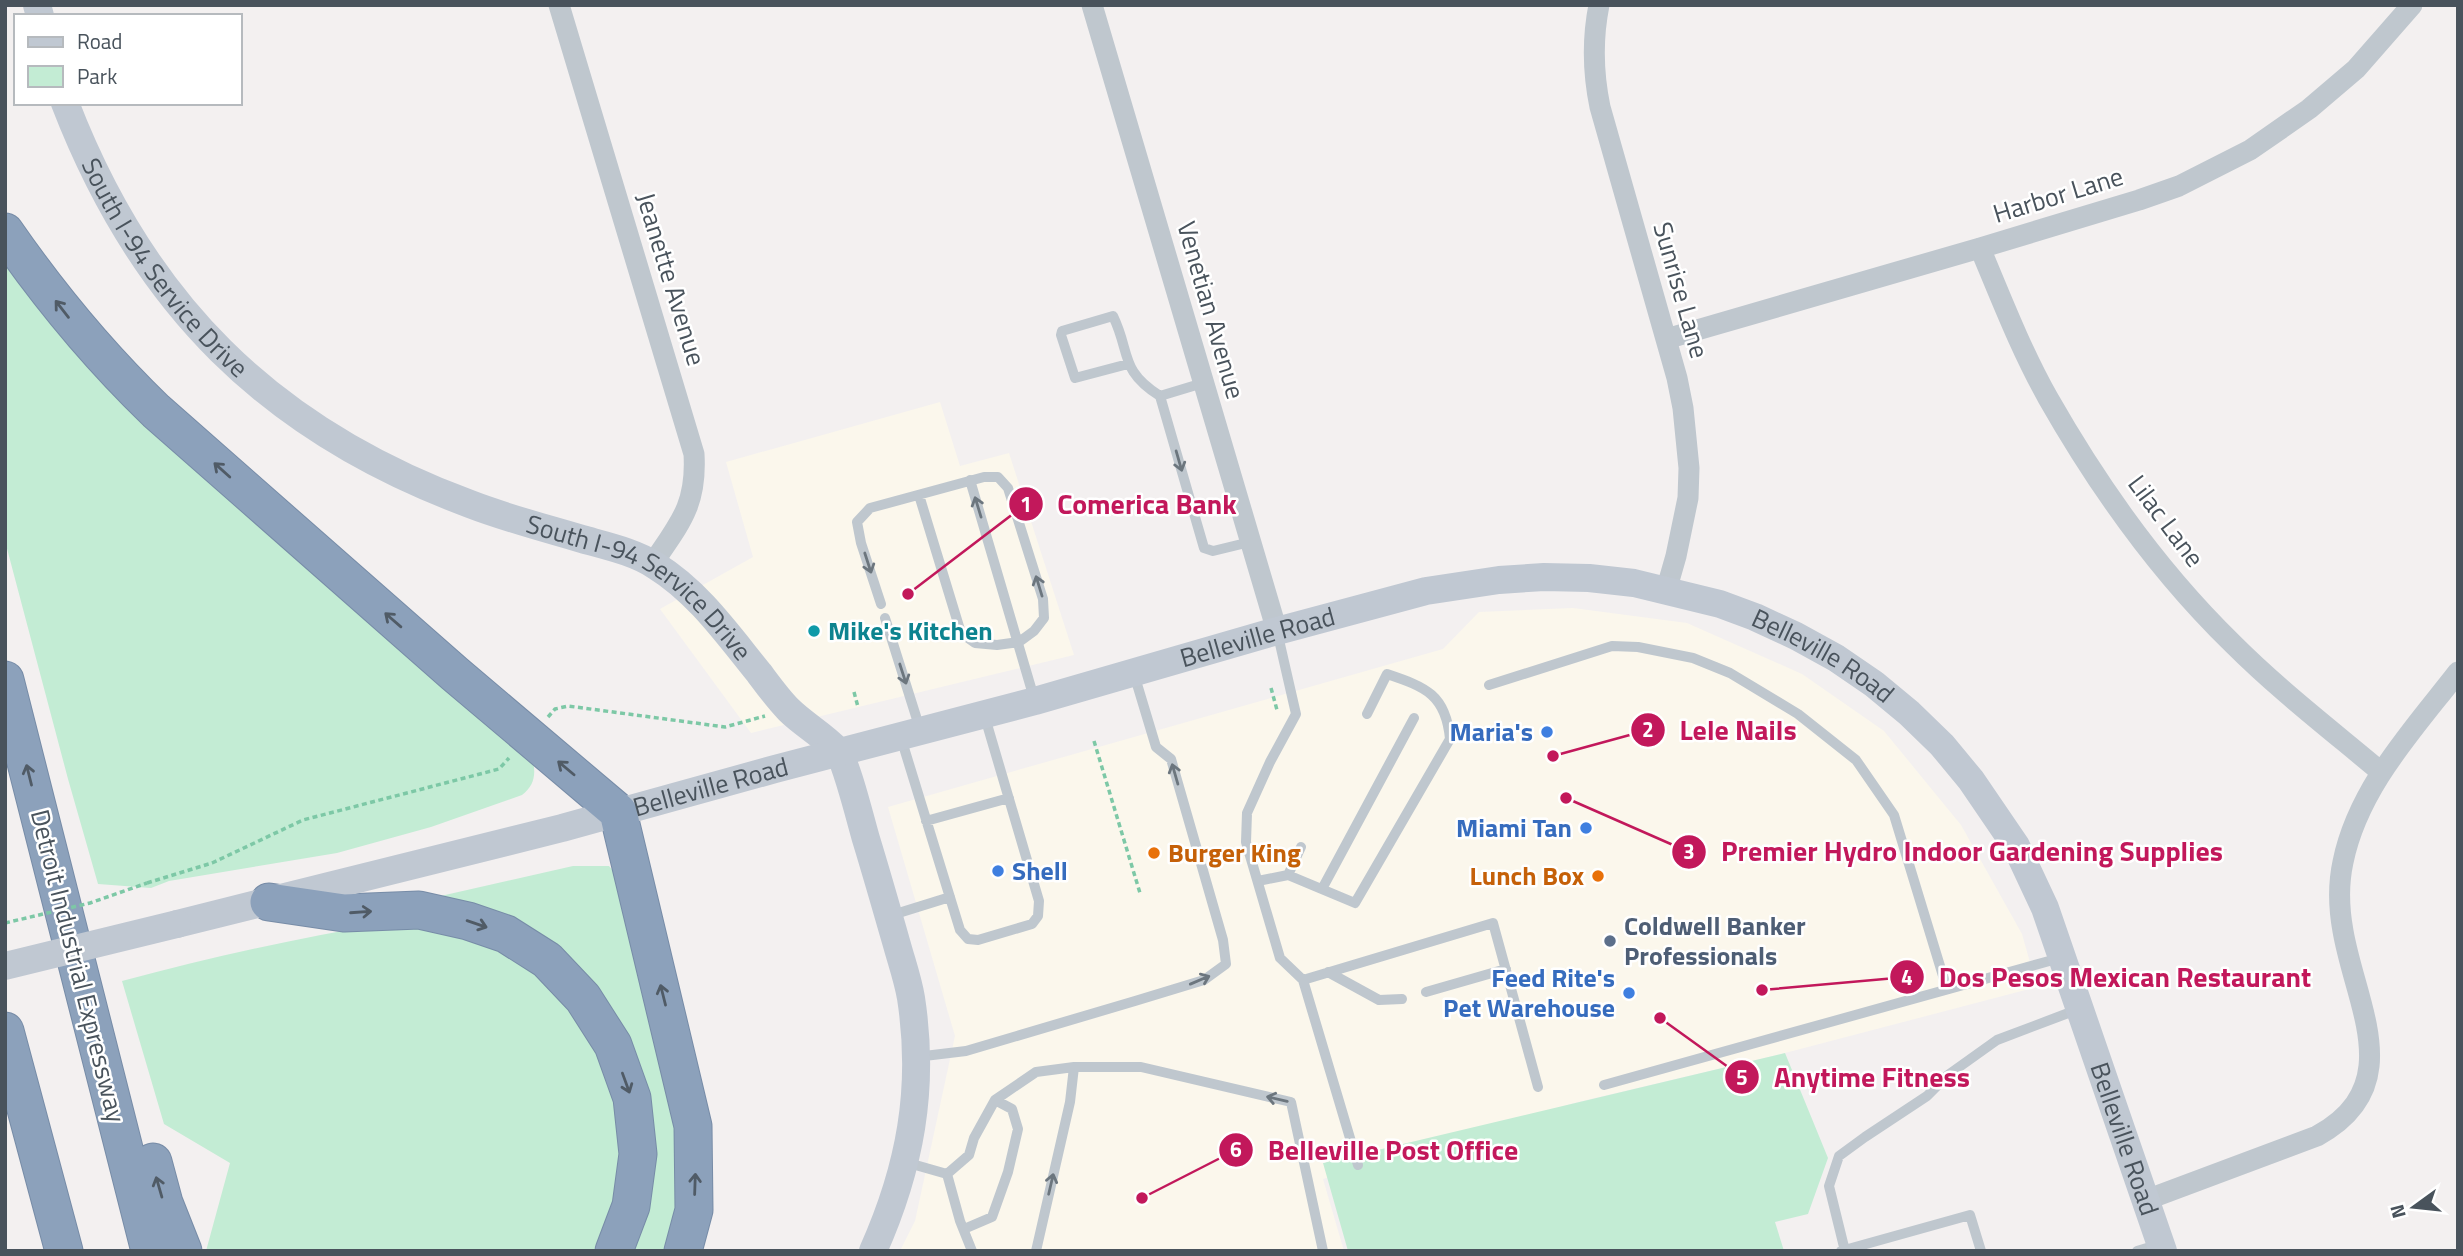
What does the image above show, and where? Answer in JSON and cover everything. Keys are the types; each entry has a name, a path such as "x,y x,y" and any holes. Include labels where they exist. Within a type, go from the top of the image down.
{"highway":[{"path":"5,232 74,324 116,372 156,411 618,812 693,1126 694,1210 683,1251"},
{"name":"Detroit Industrial Expressway","path":"5,680 150,1251"},
{"path":"269,902 344,913 419,911 468,920 506,934 547,961 583,998 613,1045 632,1098 638,1154 631,1206 614,1251"},
{"path":"5,1031 64,1251"},
{"path":"100,1055 136,1105 164,1203 183,1251"},
{"path":"5,1109 42,1251"}],"main road":[{"name":"South I-94 Service Drive","path":"66,105 97,178 124,227 156,276 218,349 295,415 391,473 438,493 491,512 622,551 653,564 694,595 788,710 839,752"},
{"name":"Belleville Road","path":"5,966 269,902 618,812 1035,701 1426,591 1499,580 1544,577 1634,583 1720,604 1796,636 1836,658 1874,684 1909,713 1957,762 1998,817 2032,877 2045,908 2146,1200 2153,1249"},
{"path":"839,752 910,994 916,1057 914,1115 905,1162 890,1212 873,1251"}],"street":[{"name":"Jeanette Avenue","path":"559,5 694,454 696,478 691,502 653,564"},
{"name":"Venetian Avenue","path":"1092,5 1277,631"},
{"name":"Sunrise Lane","path":"1599,5 1594,62 1600,107 1683,408 1689,468 1688,498 1666,591"},
{"name":"Harbor Lane","path":"1666,339 2169,190 2250,150 2309,109 2356,69 2412,5"},
{"name":"Lilac Lane","path":"1980,248 2014,329 2047,397 2092,470 2144,542 2193,603 2232,643 2381,772"},
{"path":"2146,1200 2317,1136 2341,1120 2359,1097 2369,1071 2371,1056 2369,1033 2343,933 2340,883 2343,862 2354,825 2381,772 2458,672"}],"lane":[{"path":"1128,364 1076,378 1061,335 1062,331 1113,316 1128,364 1145,387 1160,396 1204,548 1213,551 1250,542"},
{"path":"1160,396 1203,383"},
{"path":"881,604 861,543 858,522 870,508 984,477 998,477 1008,488 1043,599 1044,618 1034,631 1019,642 997,645 975,643 961,633 919,495"},
{"path":"970,481 1035,701"},
{"path":"885,618 926,821 960,930 968,939 978,940 1032,924 1038,916 1039,901 984,714"},
{"path":"1277,631 1296,714 1247,813 1246,842 1280,958 1303,980 1357,1165"},
{"path":"1489,685 1612,646 1638,647 1693,658 1730,673 1798,714 1856,760 1894,815 1947,989"},
{"path":"916,1057 966,1051 1204,980 1226,964 1223,940 1171,759 1156,747 1133,673"},
{"path":"1258,881 1288,875 1355,903 1450,739 1448,721 1440,702 1414,683 1387,674 1367,714"},
{"path":"1322,890 1414,718"},
{"path":"926,821 1009,798"},
{"path":"1288,875 1301,847"},
{"path":"889,916 950,897"},
{"path":"1303,980 1493,923 1538,1087"},
{"path":"1604,1084 2062,957"},
{"path":"1426,992 1506,969"},
{"path":"1328,972 1379,1000 1402,999"},
{"path":"1981,1251 1970,1215 1843,1250 1829,1186 1839,1156 1927,1096 1948,1075 1997,1040 2080,1009"},
{"path":"947,1174 969,1155 974,1138 995,1100 1036,1072 1074,1067 1141,1067 1291,1102 1323,1251"},
{"path":"1036,1251 1070,1102 1074,1067"},
{"path":"964,1229 992,1217 1008,1172 1018,1129 1012,1109 995,1100"},
{"path":"905,1162 947,1174"},
{"path":"947,1174 972,1251"}],"path":[{"path":"854,692 858,706"},
{"path":"5,923 90,903 212,863 303,820 499,769 555,709 568,706 725,727 760,718"},
{"path":"1094,741 1134,865 1140,893"}],"shaded area":[{"path":"940,402 960,466 1009,453 1074,655 751,733 660,609 753,557 726,462"},
{"path":"1573,608 1687,623 1802,674 1884,731 1961,825 2022,934 2037,987 1785,1053 1574,1103 1323,1179 1344,1251 900,1251 915,1221 955,1036 888,807 1443,649 1479,612"}],"green space":[{"path":"5,252 533,761 533,780 526,792 431,827 337,853 169,881 151,888 98,884 5,541"},
{"path":"573,866 609,866 617,875 683,1161 672,1251 626,1251 617,1027 423,900"},
{"path":"388,923 479,940 542,974 572,1008 614,1085 623,1172 600,1251 206,1251 230,1163 164,1124 122,981 254,949"},
{"path":"1785,1053 1828,1158 1808,1214 1775,1222 1784,1251 1348,1251 1323,1163"}],"place":[{"name":"Comerica Bank","path":"908,594"},
{"name":"Mike's Kitchen","path":"814,631"},
{"name":"Maria's","path":"1547,732"},
{"name":"Lele Nails","path":"1553,756"},
{"name":"Premier Hydro Indoor Gardening Supplies","path":"1566,798"},
{"name":"Miami Tan","path":"1586,828"},
{"name":"Burger King","path":"1154,853"},
{"name":"Shell","path":"998,871"},
{"name":"Lunch Box","path":"1598,876"},
{"name":"Coldwell Banker Professionals","path":"1610,941"},
{"name":"Dos Pesos Mexican Restaurant","path":"1762,990"},
{"name":"Feed Rite's Pet Warehouse","path":"1629,993"},
{"name":"Anytime Fitness","path":"1660,1018"},
{"name":"Belleville Post Office","path":"1142,1198"}]}
